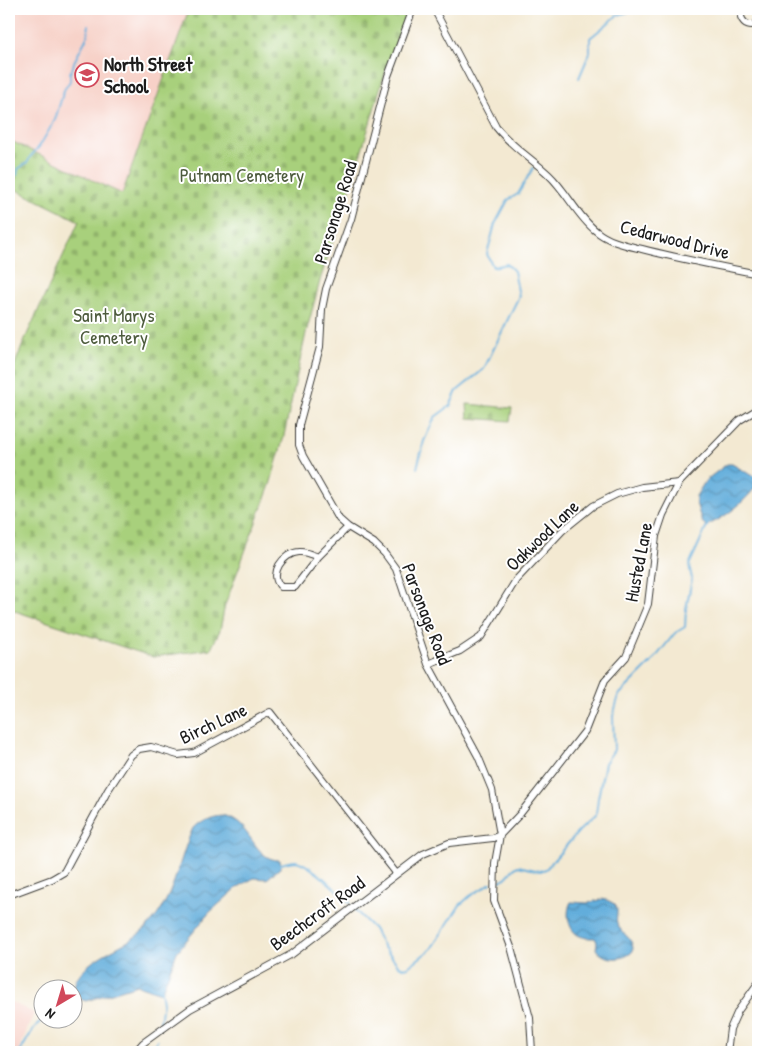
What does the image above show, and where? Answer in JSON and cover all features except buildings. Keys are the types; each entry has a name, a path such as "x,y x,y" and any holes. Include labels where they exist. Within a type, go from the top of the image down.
{"street":[{"name":"Parsonage Road","path":"413,9 388,76 351,219 326,289 322,309 320,347 298,425 299,445 302,456 339,518 348,527 374,543 396,569 428,664 478,756 492,790 500,835 494,901 511,947 530,1018 532,1052"},
{"name":"Cedarwood Drive","path":"434,9 496,126 507,141 551,177 587,223 595,230 615,242 666,256 758,274"},
{"path":"742,9 741,17 746,24 751,26 758,22"},
{"name":"Husted Lane","path":"500,835 520,814 585,732 605,680 626,657 648,604 658,529 671,496 679,483 740,420 758,409"},
{"name":"Oakwood Lane","path":"428,664 460,651 480,637 516,580 562,531 593,506 616,494 642,486 679,483"},
{"path":"318,557 308,552 298,551 288,556 278,566 275,574 277,582 281,587 295,587 318,557 348,527"},
{"name":"Birch Lane","path":"9,895 52,879 64,872 108,790 131,755 139,749 151,747 178,755 194,753 270,712 396,873"},
{"name":"Beechcroft Road","path":"134,1052 143,1043 190,1009 292,954 422,854 449,843 493,838 500,835"},
{"path":"726,1052 730,1029 738,1011 758,983"}],"shaded area":[{"name":"North Street School","path":"9,9 189,9 122,195 9,140"},
{"path":"9,1001 32,1012 32,1018 18,1052 9,1052"}],"green space":[{"name":"Putnam Cemetery","path":"189,9 408,9 382,82 354,177 321,277 306,333 283,440 270,485 225,605 220,630 211,649 153,657 9,609 9,379 25,339 79,221 9,186 9,140 122,194"},
{"path":"467,404 512,408 510,421 468,418"}],"water":[{"path":"727,464 732,464 756,478 757,485 734,509 706,526 702,522 696,503 696,496 706,480"},
{"path":"222,815 240,825 264,854 271,859 280,860 281,867 267,879 254,878 238,887 209,913 177,952 161,993 137,985 86,1001 82,1000 82,978 77,978 92,962 140,933 157,916 175,880 193,828 214,816"},
{"path":"603,899 616,906 617,923 633,946 633,951 625,957 609,958 604,956 596,949 597,942 595,938 586,938 578,935 574,932 569,922 568,911 571,902 587,903"}],"waterway":[{"path":"579,78 590,52 590,38 618,15 631,9"},
{"path":"17,175 18,169 28,162 55,120 64,90 70,81 70,73 74,62 87,37 89,25"},
{"path":"417,468 424,441 435,417 450,406 457,391 484,369 519,296 514,271 507,264 493,267 487,254 495,224 508,200 518,194 533,168"},
{"path":"9,200 15,184"},
{"path":"753,477 758,474"},
{"path":"500,881 518,866 540,871 546,869 579,831 596,815 605,763 614,750 613,716 619,695 652,662 675,633 685,627 686,609 692,579 689,565 709,522"},
{"path":"280,864 296,861 302,863 324,879 350,903"},
{"path":"355,910 374,929 382,945 399,966 404,968 431,949 460,905 470,896 491,883"},
{"path":"160,1023 163,1002 161,991"},
{"path":"20,1052 35,1028"},
{"path":"152,1052 157,1040"}],"place":[{"name":"North Street School","path":"87,75"}],"park label":[{"name":"Saint Marys Cemetery","path":"114,326"}]}
